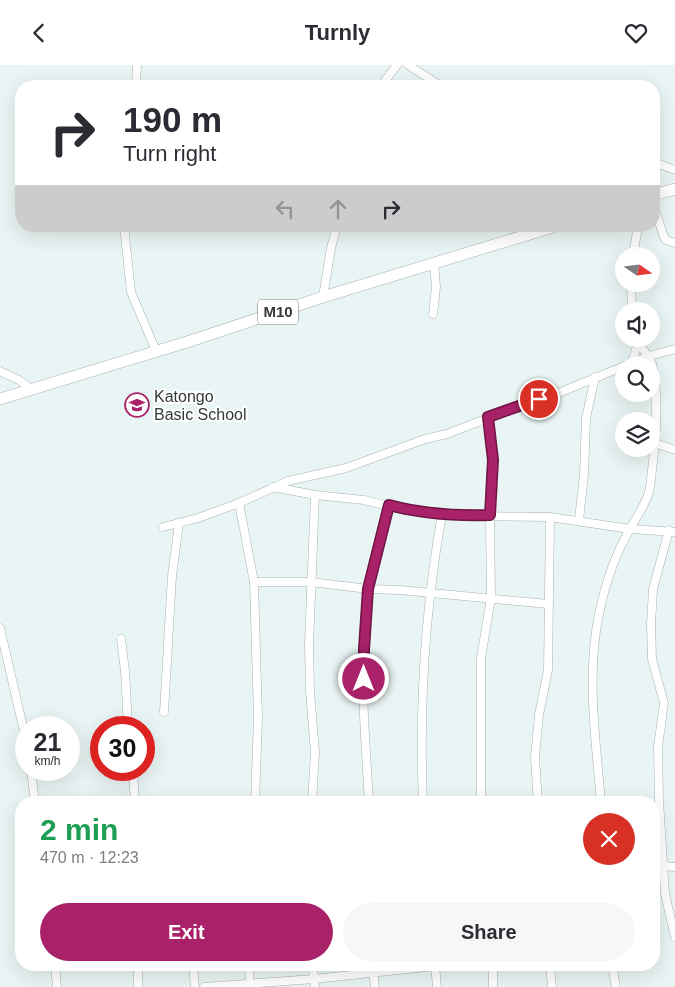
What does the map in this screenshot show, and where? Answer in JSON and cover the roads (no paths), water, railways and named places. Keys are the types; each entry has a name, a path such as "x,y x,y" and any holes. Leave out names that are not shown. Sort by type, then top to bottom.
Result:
{"main road":[{"path":"660,193 675,189"},
{"name":"M10","path":"0,399 536,232"}],"street":[{"path":"136,80 137,65"},
{"path":"386,80 397,65"},
{"path":"408,65 432,80"},
{"path":"660,164 675,169"},
{"path":"660,225 666,240 675,243"},
{"path":"125,232 131,292 156,351"},
{"path":"323,297 335,232"},
{"path":"634,247 637,232"},
{"path":"434,263 436,287 434,314"},
{"path":"642,347 649,356 653,366 655,412"},
{"path":"646,357 675,349"},
{"path":"163,527 198,518 239,503 288,481 346,468 424,439 446,434 488,417 556,394 615,369"},
{"path":"0,371 31,389"},
{"path":"579,520 584,475 586,418 595,377"},
{"path":"481,796 481,658 491,598 490,515 493,460 488,417"},
{"path":"660,445 675,450"},
{"path":"600,796 595,730 595,643 603,594 615,557 641,511 649,492 653,457"},
{"path":"273,487 442,514 550,517 630,529 672,531 655,579 651,603 652,659 664,703 658,747 665,894 675,937"},
{"path":"312,796 315,753 309,663 315,495"},
{"path":"239,503 254,582 258,715 255,796"},
{"path":"369,796 364,710 364,649 368,589 389,505"},
{"path":"423,796 421,755 423,683 430,593 442,514"},
{"path":"538,796 535,757 539,715 548,670 550,517"},
{"path":"164,712 172,576 179,523"},
{"path":"254,582 311,583 548,604"},
{"path":"0,628 20,716"},
{"path":"121,639 127,716"},
{"path":"33,781 35,796"},
{"path":"134,781 135,796"},
{"path":"663,866 675,867"},
{"path":"56,971 57,987"},
{"path":"138,971 138,987"},
{"path":"194,971 195,987"},
{"path":"249,971 249,985"},
{"path":"204,987 314,983 365,971"},
{"path":"373,971 374,987"},
{"path":"435,971 436,987"},
{"path":"493,971 493,987"},
{"path":"551,971 552,987"},
{"path":"613,971 616,987"}],"place":[{"name":"Katongo Basic School","path":"137,405"}]}
